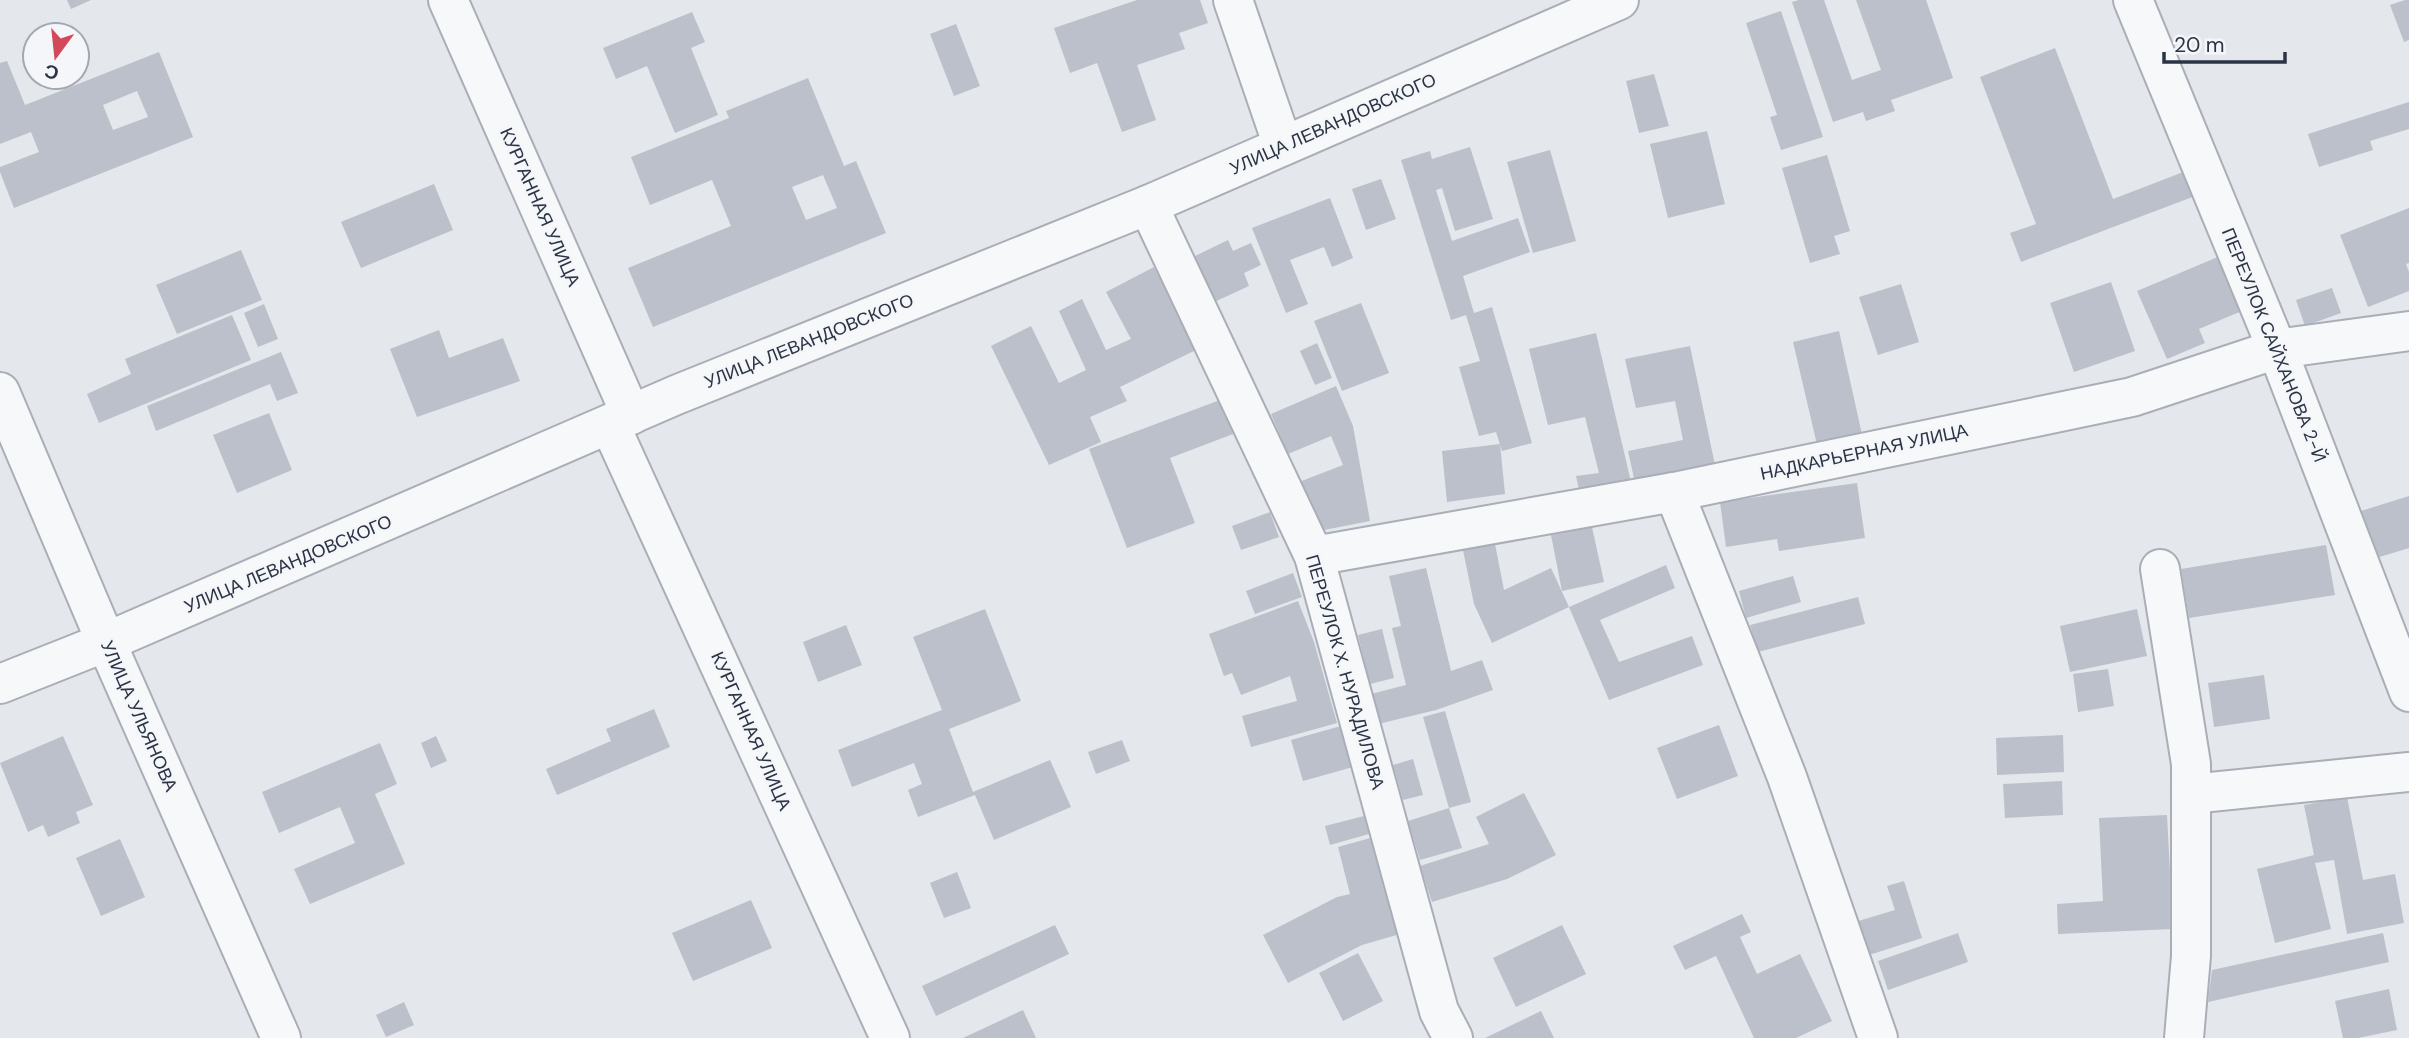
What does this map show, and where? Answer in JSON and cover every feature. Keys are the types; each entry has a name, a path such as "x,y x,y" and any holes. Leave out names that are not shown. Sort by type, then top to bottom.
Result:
{"street":[{"name":"КУРГАННАЯ УЛИЦА","path":"448,0 621,420 890,1038"},
{"path":"1233,0 1283,146"},
{"name":"УЛИЦА ЛЕВАНДОВСКОГО","path":"0,684 106,642 621,420 1148,205 1619,0"},
{"name":"ПЕРЕУЛОК САЙХАНОВА 2-Й","path":"2133,0 2277,349 2409,692"},
{"name":"ПЕРЕУЛОК Х. НУРАДИЛОВА","path":"1148,205 1314,556 1439,1012 1453,1038"},
{"name":"НАДКАРЬЕРНАЯ УЛИЦА","path":"1314,556 1674,492 2132,397 2277,349 2409,331"},
{"name":"УЛИЦА УЛЬЯНОВА","path":"0,392 106,642 281,1038"},
{"path":"1674,492 1787,778 1878,1038"},
{"path":"2160,569 2191,764 2191,956 2184,1038"},
{"path":"2191,794 2409,772"}],"building":[{"path":"67,0 91,0 71,9"},
{"path":"1137,0 1200,0 1208,23 1179,33 1185,49 1137,65 1156,120 1122,132 1097,63 1070,73 1054,28"},
{"path":"1824,0 1852,80 1881,70 1856,0 1926,0 1953,78 1891,100 1895,111 1866,121 1863,112 1833,122 1792,2"},
{"path":"2409,0 2409,40 2404,42 2390,5"},
{"path":"1781,11 1823,137 1781,150 1770,117 1777,115 1746,23"},
{"path":"692,12 705,42 691,48 718,115 675,133 647,66 616,79 603,48"},
{"path":"956,24 980,86 954,96 930,34"},
{"path":"2055,48 2113,199 2186,171 2195,196 2021,262 2010,233 2036,224 1980,77"},
{"path":"159,52 193,137 14,208 0,167 39,152 31,132 0,144 0,63 7,61 25,105 60,91 91,91 91,79","holes":["137,91 148,117 113,130 103,105"]},
{"path":"1654,74 1669,126 1639,133 1626,81"},
{"path":"808,78 844,166 856,161 886,233 653,327 628,268 731,226 712,180 650,205 631,157 729,118 726,111","holes":["823,175 837,208 806,220 792,187"]},
{"path":"2409,102 2409,129 2370,141 2373,150 2319,167 2308,134"},
{"path":"1707,131 1725,204 1668,218 1650,144"},
{"path":"1470,147 1493,219 1455,231 1442,188 1436,190 1452,241 1518,218 1530,252 1463,276 1474,313 1492,307 1532,443 1502,451 1496,432 1479,436 1459,367 1480,361 1466,315 1451,320 1401,160 1430,151 1432,159"},
{"path":"1550,150 1576,241 1533,253 1507,162"},
{"path":"1827,155 1850,231 1834,236 1840,254 1810,263 1782,168"},
{"path":"1381,179 1396,219 1366,230 1352,189"},
{"path":"434,184 453,230 361,268 341,222"},
{"path":"1330,198 1353,258 1332,267 1324,247 1290,260 1308,304 1286,313 1252,228"},
{"path":"2409,208 2409,263 2406,264 2409,291 2368,307 2340,235"},
{"path":"1228,240 1233,251 1251,243 1261,265 1244,273 1249,286 1210,304 1189,259"},
{"path":"241,250 262,300 177,334 156,285"},
{"path":"2225,254 2249,308 2199,329 2205,343 2167,359 2137,291"},
{"path":"1154,267 1196,350 1120,387 1127,401 1090,417 1101,442 1049,465 991,346 1031,326 1059,383 1086,370 1059,311 1082,299 1106,350 1131,339 1106,292"},
{"path":"2111,282 2135,351 2074,372 2050,303"},
{"path":"1901,284 1919,342 1878,355 1859,297"},
{"path":"2332,288 2341,313 2305,326 2296,300"},
{"path":"1361,303 1389,373 1342,391 1314,321"},
{"path":"264,304 278,339 258,347 244,313"},
{"path":"232,315 251,360 99,423 87,394 131,374 125,359"},
{"path":"439,330 449,358 503,338 520,381 417,417 390,349"},
{"path":"1839,331 1863,439 1818,449 1793,342"},
{"path":"1596,333 1632,486 1580,494 1576,476 1599,473 1585,417 1548,425 1529,349"},
{"path":"1317,343 1332,378 1315,385 1300,351"},
{"path":"1690,346 1716,470 1636,487 1628,451 1683,440 1675,401 1636,408 1625,359"},
{"path":"281,352 298,393 277,401 270,384 156,431 147,406"},
{"path":"1336,386 1353,426 1370,521 1319,531 1299,482 1343,465 1331,436 1288,454 1271,414"},
{"path":"1220,400 1233,434 1170,458 1195,523 1127,548 1089,449"},
{"path":"269,413 292,470 237,493 213,435"},
{"path":"1500,444 1505,494 1447,502 1442,451"},
{"path":"1857,483 1865,538 1779,551 1777,539 1726,547 1720,502"},
{"path":"2409,496 2409,548 2376,558 2361,511"},
{"path":"1270,512 1279,537 1241,550 1232,526"},
{"path":"1592,527 1604,582 1562,591 1551,535"},
{"path":"1495,544 1504,590 1551,568 1569,607 1492,643 1474,604 1463,550"},
{"path":"2326,545 2335,595 2189,618 2181,569"},
{"path":"1666,565 1675,588 1600,620 1619,662 1692,636 1703,665 1609,700 1569,607"},
{"path":"1426,568 1451,671 1482,660 1493,690 1436,710 1374,725 1367,695 1406,685 1392,628 1401,626 1389,576"},
{"path":"1293,573 1302,597 1255,614 1246,591"},
{"path":"1793,576 1801,602 1746,618 1739,591"},
{"path":"1858,597 1865,624 1758,652 1750,625"},
{"path":"1298,601 1314,642 1337,723 1251,747 1242,716 1297,701 1290,676 1241,695 1232,673 1224,676 1209,634"},
{"path":"985,609 1021,701 949,729 973,792 1050,760 1071,807 994,840 975,795 918,817 908,790 922,784 914,763 852,787 838,750 942,710 913,637"},
{"path":"2137,609 2147,656 2070,672 2060,626"},
{"path":"846,625 862,665 818,682 803,642"},
{"path":"1382,629 1394,678 1370,684 1358,635"},
{"path":"2108,669 2114,706 2078,712 2073,674"},
{"path":"2264,675 2270,719 2214,727 2208,683"},
{"path":"654,709 670,747 557,795 546,769 611,741 606,729"},
{"path":"1445,711 1471,802 1449,808 1423,717"},
{"path":"1719,725 1738,776 1677,799 1657,748"},
{"path":"1341,726 1353,767 1303,781 1291,740"},
{"path":"2063,735 2064,772 1997,775 1996,738"},
{"path":"63,736 93,805 76,812 80,823 48,837 43,825 28,832 0,763"},
{"path":"436,736 447,761 431,768 421,743"},
{"path":"1122,740 1130,761 1096,774 1088,752"},
{"path":"380,743 397,784 375,794 405,864 310,904 294,869 355,843 340,807 279,833 262,792"},
{"path":"1413,759 1423,795 1403,800 1393,765"},
{"path":"2062,781 2063,815 2005,818 2003,784"},
{"path":"1524,793 1556,855 1507,879 1432,902 1420,866 1489,844 1476,817"},
{"path":"2347,797 2363,880 2395,874 2404,923 2347,934 2334,860 2315,863 2331,929 2275,943 2257,869 2314,855 2304,805"},
{"path":"1449,808 1462,848 1420,860 1408,821"},
{"path":"2167,815 2173,929 2058,934 2057,904 2103,901 2099,818"},
{"path":"1364,816 1369,834 1330,845 1325,826"},
{"path":"1374,837 1400,934 1362,945 1288,983 1263,935 1337,897 1350,894 1338,847"},
{"path":"120,839 145,897 101,916 76,858"},
{"path":"957,872 971,908 944,918 930,883"},
{"path":"1904,881 1922,938 1866,956 1855,922 1895,910 1887,886"},
{"path":"751,900 772,948 693,981 672,933"},
{"path":"1742,914 1751,932 1740,937 1757,974 1800,954 1832,1021 1796,1038 1754,1038 1716,956 1685,970 1673,946"},
{"path":"1055,925 1069,954 936,1016 922,986"},
{"path":"1562,925 1586,974 1516,1007 1493,958"},
{"path":"1958,933 1968,962 1888,990 1878,961"},
{"path":"2383,933 2389,962 2208,1002 2212,970"},
{"path":"1358,953 1383,1001 1343,1021 1319,973"},
{"path":"2389,989 2397,1030 2358,1038 2343,1038 2335,1001"},
{"path":"404,1002 414,1025 386,1037 376,1015"},
{"path":"1023,1010 1036,1038 963,1038"},
{"path":"1541,1011 1554,1038 1485,1038"}]}
